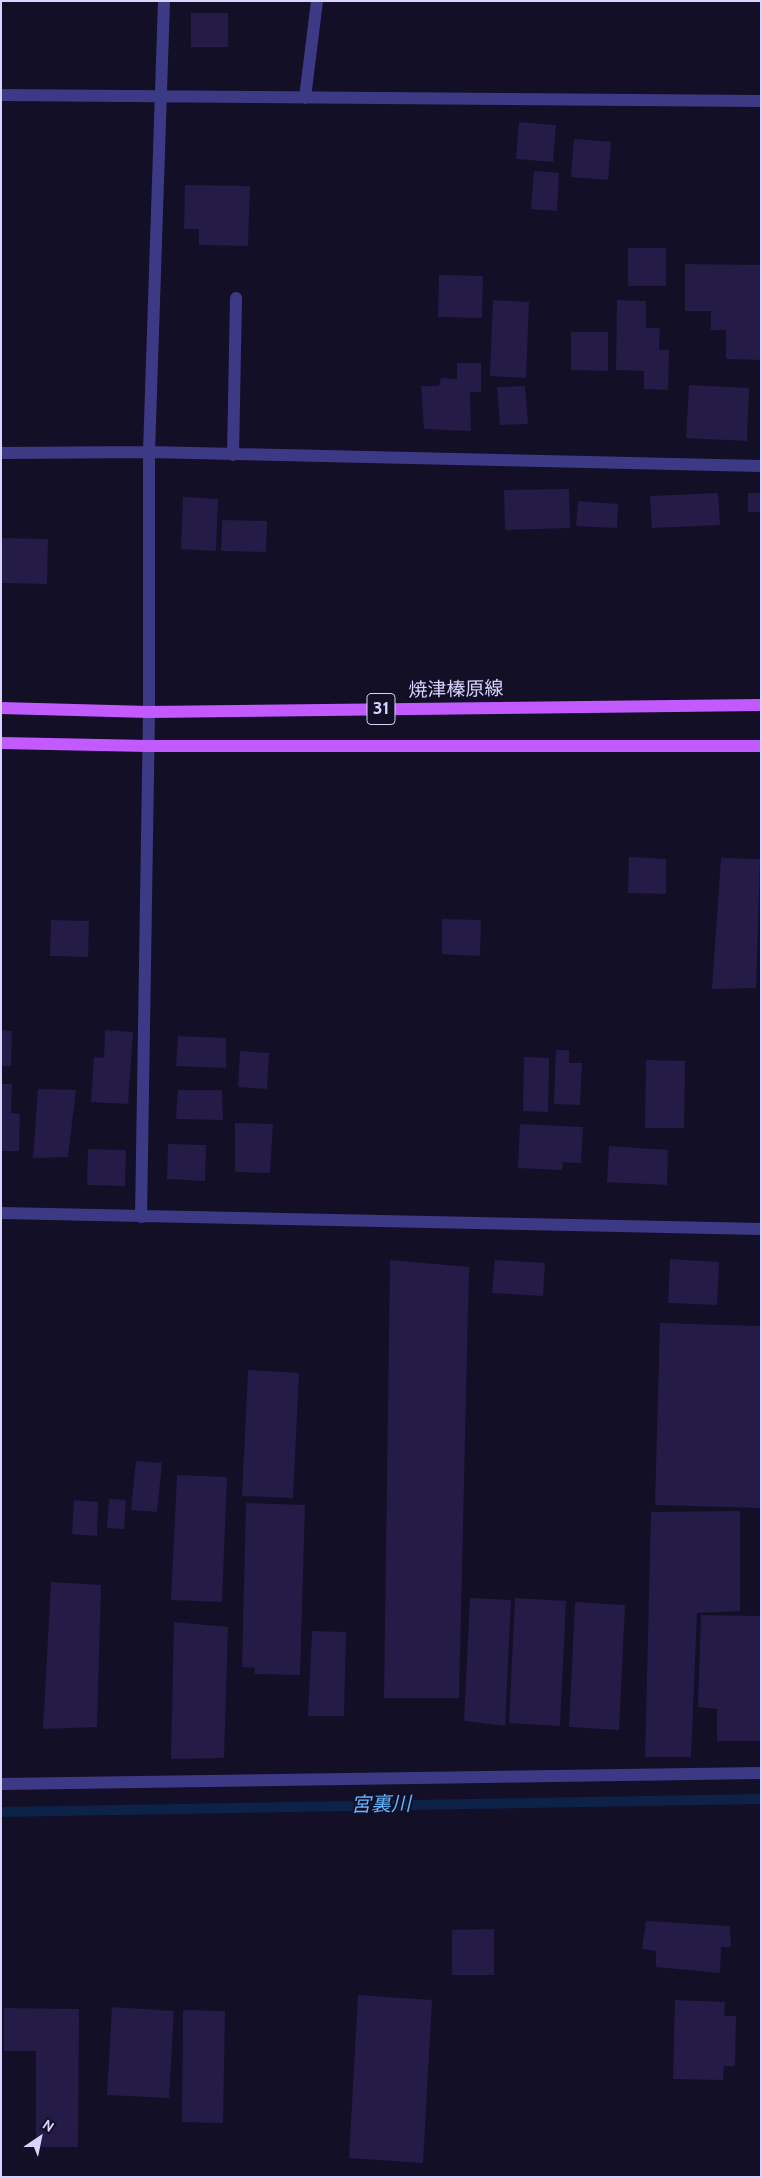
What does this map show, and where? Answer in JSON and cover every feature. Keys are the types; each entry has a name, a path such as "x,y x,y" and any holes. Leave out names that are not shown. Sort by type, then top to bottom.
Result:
{"main road":[{"name":"焼津榛原線","path":"1,708 149,712 761,705"},
{"name":"31","path":"1,743 148,746 761,746"}],"street":[{"path":"141,1217 149,712 149,452 164,1"},
{"path":"305,98 317,1"},
{"path":"1,95 161,98 761,101"},
{"path":"233,454 236,298"},
{"path":"1,453 149,452 761,466"},
{"path":"1,1213 761,1229"},
{"path":"1,1784 761,1773"}],"building":[{"path":"191,13 228,13 228,47 191,47"},
{"path":"519,122 556,125 553,162 516,159"},
{"path":"574,139 611,142 608,180 571,177"},
{"path":"534,171 559,173 557,211 531,209"},
{"path":"185,185 250,186 248,246 199,245 199,229 184,229"},
{"path":"628,248 666,248 666,286 628,286"},
{"path":"685,264 761,265 761,360 726,359 726,330 711,330 711,311 685,311"},
{"path":"439,275 483,276 482,318 438,317"},
{"path":"493,300 529,302 526,378 490,376"},
{"path":"617,300 646,301 646,328 660,328 659,350 669,350 668,390 644,389 644,371 616,370"},
{"path":"571,332 608,332 608,371 571,370"},
{"path":"457,363 481,363 481,392 470,392 471,431 424,429 421,386 439,386 441,378 457,379"},
{"path":"689,385 749,388 747,441 686,438"},
{"path":"525,386 528,424 500,425 497,387"},
{"path":"569,489 570,528 505,530 504,490"},
{"path":"718,493 720,525 652,528 650,496"},
{"path":"748,493 761,493 761,512 748,512"},
{"path":"183,497 218,499 216,551 181,549"},
{"path":"578,501 618,504 617,528 576,526"},
{"path":"222,520 267,521 266,552 221,551"},
{"path":"1,538 48,539 47,584 1,583"},
{"path":"629,857 666,859 666,894 628,893"},
{"path":"721,858 760,859 756,988 712,989"},
{"path":"442,919 481,920 480,956 442,954"},
{"path":"51,920 89,921 88,957 50,956"},
{"path":"1,1030 12,1031 11,1066 1,1066"},
{"path":"105,1030 133,1032 128,1104 91,1102 94,1057 104,1058"},
{"path":"178,1036 226,1038 226,1068 176,1066"},
{"path":"556,1050 569,1050 569,1063 582,1063 580,1105 554,1104"},
{"path":"240,1051 269,1053 267,1089 238,1087"},
{"path":"524,1057 549,1058 548,1112 523,1111"},
{"path":"646,1060 685,1061 684,1128 645,1128"},
{"path":"1,1084 12,1084 11,1113 20,1114 19,1151 1,1151"},
{"path":"38,1089 76,1090 68,1157 33,1158"},
{"path":"178,1090 222,1090 223,1120 176,1119"},
{"path":"235,1123 273,1124 270,1173 235,1172"},
{"path":"520,1124 583,1127 581,1163 563,1162 562,1170 518,1168"},
{"path":"168,1144 206,1145 205,1181 167,1179"},
{"path":"609,1146 668,1150 667,1185 607,1182"},
{"path":"88,1149 126,1150 125,1186 87,1185"},
{"path":"670,1259 719,1262 717,1305 668,1303"},
{"path":"390,1260 469,1267 459,1698 384,1698"},
{"path":"495,1260 545,1263 543,1296 492,1293"},
{"path":"660,1323 761,1326 761,1508 655,1505"},
{"path":"248,1370 299,1373 293,1498 242,1496"},
{"path":"136,1461 162,1463 157,1512 131,1510"},
{"path":"177,1475 227,1477 222,1602 171,1600"},
{"path":"109,1499 126,1500 124,1529 107,1528"},
{"path":"74,1500 98,1502 97,1536 72,1534"},
{"path":"246,1503 305,1505 300,1675 255,1674 255,1668 242,1667"},
{"path":"740,1511 740,1611 697,1613 691,1757 645,1757 651,1512"},
{"path":"51,1582 101,1585 97,1727 43,1729"},
{"path":"470,1598 511,1600 505,1726 464,1721"},
{"path":"515,1598 566,1601 560,1726 509,1723"},
{"path":"575,1602 625,1605 619,1730 569,1727"},
{"path":"701,1615 761,1616 761,1741 717,1741 717,1709 698,1707"},
{"path":"174,1622 228,1627 224,1758 171,1759"},
{"path":"312,1631 346,1632 344,1716 308,1716"},
{"path":"646,1921 730,1926 731,1947 721,1947 720,1973 656,1967 656,1951 642,1949"},
{"path":"494,1929 494,1975 452,1975 452,1930"},
{"path":"358,1995 432,2000 423,2163 349,2158"},
{"path":"675,2000 725,2002 724,2016 736,2016 735,2066 724,2066 723,2080 673,2079"},
{"path":"112,2007 174,2011 169,2098 107,2095"},
{"path":"4,2008 79,2009 78,2147 36,2147 36,2051 4,2051"},
{"path":"183,2010 225,2011 223,2123 182,2122"}],"waterway":[{"name":"宮裏川","path":"1,1812 761,1799"}]}
